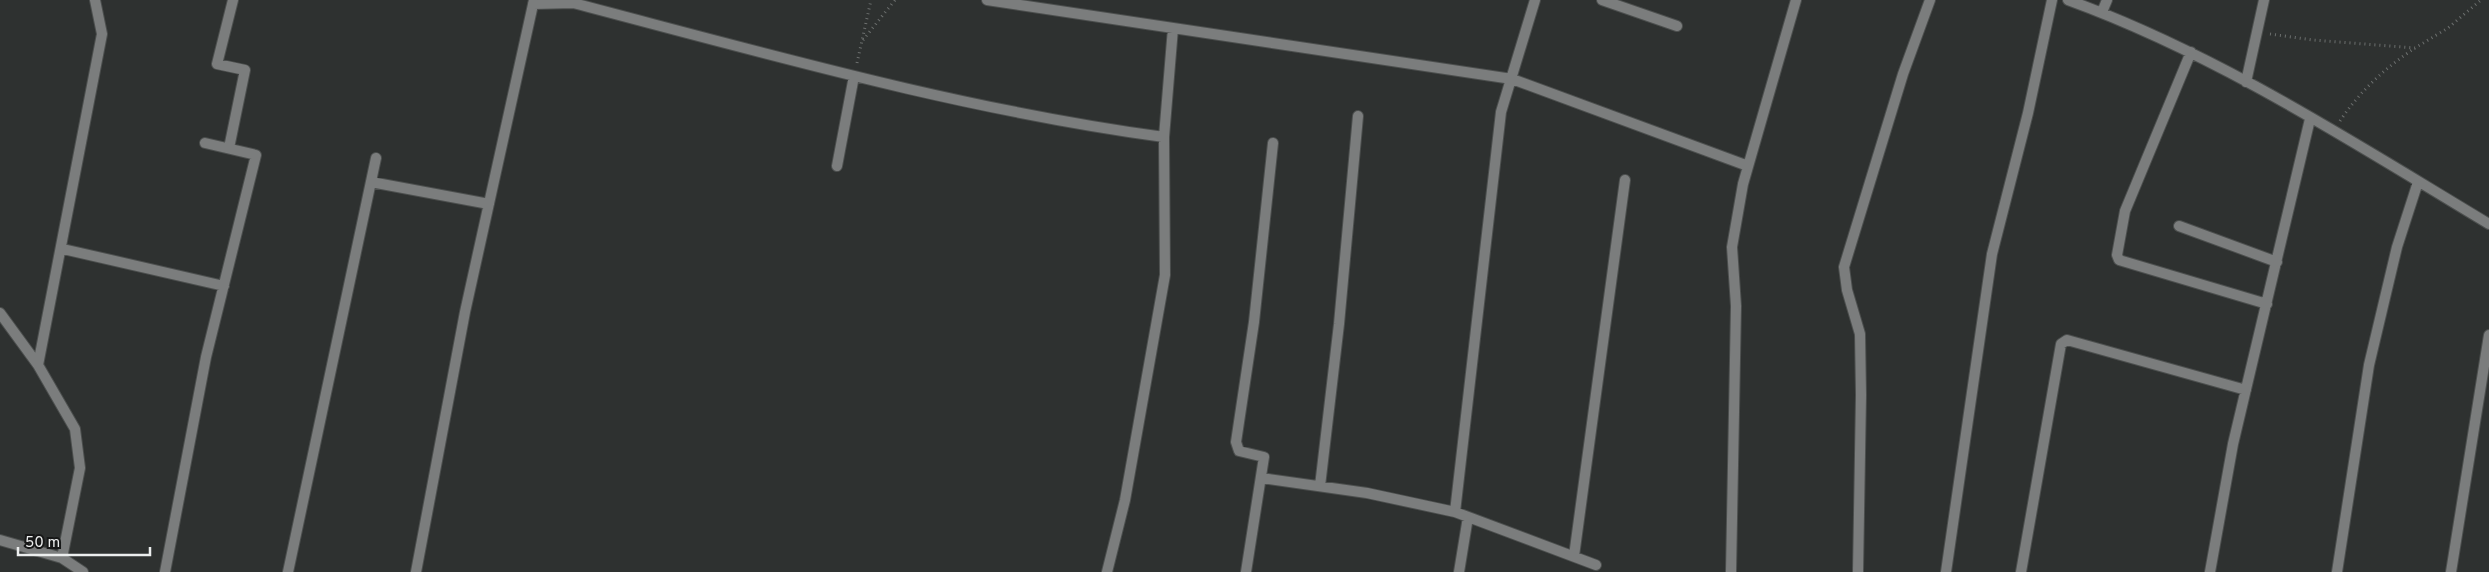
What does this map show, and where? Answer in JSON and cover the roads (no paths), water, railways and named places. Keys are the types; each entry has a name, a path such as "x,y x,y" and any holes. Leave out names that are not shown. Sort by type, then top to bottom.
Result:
{"street":[{"path":"38,365 63,249 102,34 95,0"},
{"path":"229,148 245,70 218,64 233,0"},
{"path":"987,0 1512,78 1748,166"},
{"path":"1455,512 1501,112 1535,0"},
{"path":"1602,0 1676,26"},
{"path":"1732,572 1736,306 1732,247 1748,166 1796,0"},
{"path":"1858,572 1861,396 1860,334 1846,290 1844,267 1903,74 1930,0"},
{"path":"1946,572 1992,254 2028,113 2052,0"},
{"path":"2068,0 2102,12 2191,52 2246,82 2489,224"},
{"path":"2102,12 2107,0"},
{"path":"2246,82 2264,0"},
{"path":"416,572 465,312 533,2 573,3 854,76 1088,126 1164,137"},
{"path":"1108,572 1125,500 1165,275 1164,137 1173,28"},
{"path":"2191,52 2125,211 2117,255 2120,260 2267,304"},
{"path":"837,166 854,76"},
{"path":"1320,486 1339,324 1358,116"},
{"path":"2210,572 2233,444 2310,119"},
{"path":"165,572 206,357 256,155 205,143"},
{"path":"1246,572 1264,457 1239,450 1236,442 1254,322 1273,143"},
{"path":"288,572 376,158"},
{"path":"1574,556 1625,180"},
{"path":"371,182 489,204"},
{"path":"2337,572 2369,365 2397,247 2418,182"},
{"path":"2179,226 2276,262"},
{"path":"63,249 224,286"},
{"path":"0,313 38,365 76,429 80,468 62,558"},
{"path":"2450,572 2489,336"},
{"path":"2021,572 2061,344 2067,340 2246,390"},
{"path":"1261,478 1367,493 1455,512 1596,565"},
{"path":"1459,572 1468,517"},
{"path":"0,540 62,558 83,572"}]}
